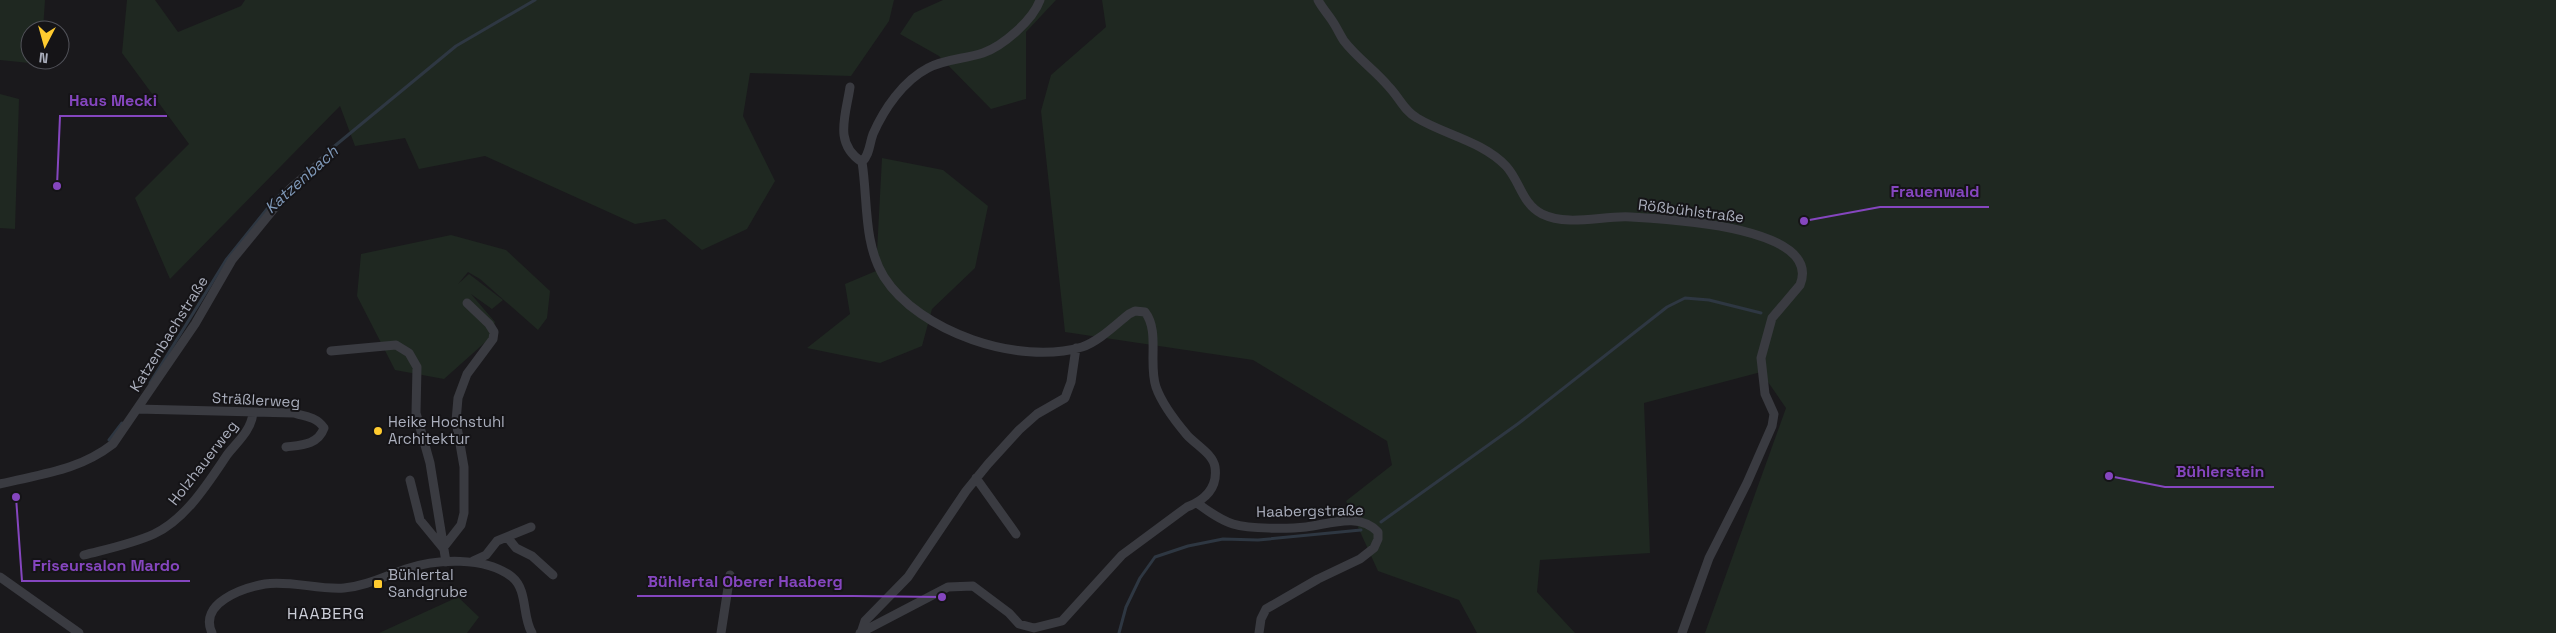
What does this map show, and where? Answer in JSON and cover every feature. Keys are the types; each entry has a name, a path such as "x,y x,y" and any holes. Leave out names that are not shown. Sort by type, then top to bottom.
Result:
{"street":[{"path":"860,633 948,588 973,586 1009,613 1019,624 1034,628 1062,620 1122,555 1187,508 1197,503 1210,492 1215,481 1215,465 1174,418 1157,388 1153,376 1150,323 1145,312 1135,311 1128,314 1094,341 1076,348 1030,352 982,343 936,323 899,296 883,276 870,240 862,162 867,156 878,127 903,86 928,67 984,53 1027,22 1040,0"},
{"name":"Rößbühlstraße","path":"1318,0 1345,41 1391,89 1407,110 1415,117 1473,143 1506,166 1530,206 1542,214 1558,218 1588,220 1631,217 1701,223 1753,232 1788,249 1801,263 1803,279 1800,286 1772,318 1761,358 1765,394 1774,414 1772,426 1747,483 1709,558 1682,633"},
{"path":"850,87 845,112 845,144 852,155 862,162"},
{"name":"Katzenbachstraße","path":"0,484 73,468 99,455 113,444 195,324 232,260 290,189 334,152"},
{"path":"443,548 461,525 464,513 464,467 456,421 458,398 467,374 490,343 494,332 489,324 467,303"},
{"path":"331,351 396,346 410,353 417,367 416,413 430,464 446,562"},
{"path":"860,633 865,621 908,577 976,478 1019,430 1037,414 1065,398 1071,382 1076,348"},
{"name":"Sträßlerweg","path":"138,410 293,414 310,417 324,428 315,441 286,447"},
{"name":"Holzhauerweg","path":"84,555 137,541 156,533 177,519 212,479 250,426 253,413"},
{"path":"976,478 1016,534"},
{"path":"410,480 420,520 443,548"},
{"name":"Haabergstraße","path":"1197,503 1215,516 1235,524 1305,527 1332,521 1362,521 1371,524 1378,532 1378,539 1374,548 1360,560 1318,579 1266,609 1261,619 1259,633"},
{"path":"473,561 486,555 497,541 508,538 531,526"},
{"path":"508,538 516,548 532,556 553,575"},
{"path":"212,633 210,618 215,606 240,592 258,586 266,584 344,588 369,583 408,568 446,562 473,561 495,568 517,583 523,599 526,623 532,633"},
{"path":"720,633 730,575"},
{"path":"0,578 79,633"}],"shaded area":[{"path":"0,0 45,0 44,20 20,20 20,62 0,60"},
{"path":"127,0 155,0 178,32 241,6 245,0 894,0 889,21 851,76 750,73 743,116 775,181 747,229 702,250 665,219 635,224 485,156 419,169 405,138 355,146 340,106 170,279 135,198 189,144 122,53"},
{"path":"943,0 1056,0 1026,32 1026,99 991,109 939,56 900,34 914,13"},
{"path":"1102,0 2556,0 2556,633 1705,633 1786,408 1761,372 1644,403 1650,553 1540,560 1537,592 1575,633 1477,633 1459,600 1378,571 1346,501 1392,465 1387,441 1253,360 1065,332 1041,111 1051,75 1106,27"},
{"path":"0,94 19,99 15,229 0,228"},
{"path":"882,158 943,170 988,206 975,268 932,309 922,346 880,363 807,348 850,314 845,284 876,271"},
{"path":"451,235 506,250 550,291 547,318 538,330 480,279 468,272 458,284 469,274 503,300 492,309 471,294 495,322 490,338 444,379 395,370 357,296 361,254"},
{"path":"458,597 479,617 467,633 379,633"}],"waterway":[{"name":"Katzenbach","path":"331,149 456,46 535,0"},
{"name":"Katzenbach","path":"150,383 226,260 275,199 285,190"},
{"path":"1381,522 1519,423 1667,307 1685,298 1709,300 1761,313"},
{"name":"Katzenbach","path":"109,440 122,423"},
{"path":"1119,633 1126,607 1140,578 1155,557 1188,546 1223,539 1258,540 1361,530"}],"place":[{"name":"Haus Mecki","path":"57,186"},
{"name":"Frauenwald","path":"1804,221"},
{"name":"Heike Hochstuhl Architektur","path":"378,431"},
{"name":"Bühlerstein","path":"2109,476"},
{"name":"Friseursalon Mardo","path":"16,497"},
{"name":"Bühlertal Sandgrube","path":"378,584"},
{"name":"Bühlertal Oberer Haaberg","path":"942,597"}],"district":[{"name":"HAABERG","path":"326,613"}]}
